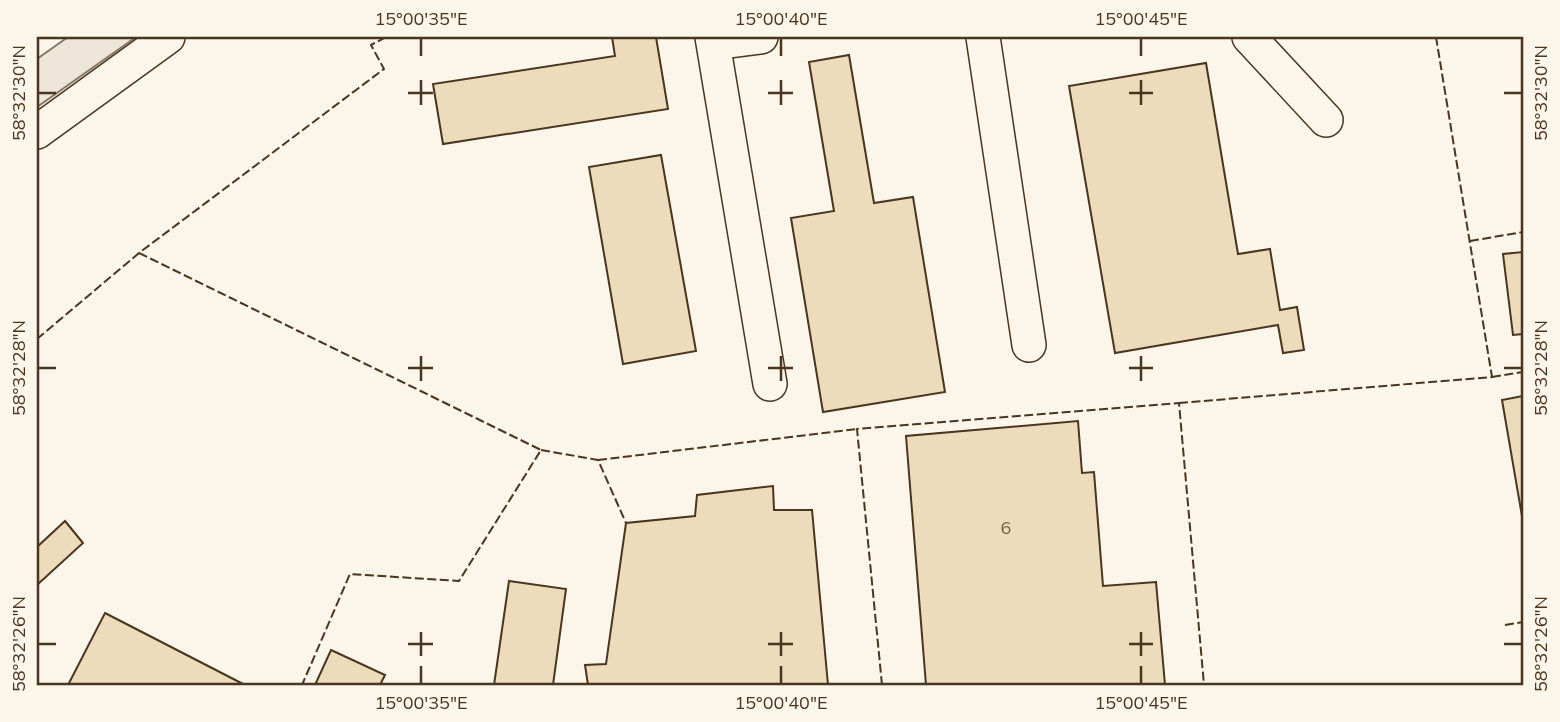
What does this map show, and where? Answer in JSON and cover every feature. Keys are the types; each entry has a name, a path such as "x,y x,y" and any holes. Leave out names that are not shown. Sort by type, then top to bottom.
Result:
{"street":[{"path":"37,132 167,37"},
{"path":"761,37 713,40 770,384"},
{"path":"984,37 1029,345"},
{"path":"1249,37 1326,120"}],"shaded area":[{"path":"68,37 136,37 37,107 37,59"}],"building":[{"path":"612,37 656,37 668,109 443,144 433,84 615,56"},
{"path":"849,55 874,203 913,197 945,392 823,412 791,218 834,211 809,62"},
{"path":"1206,63 1238,254 1270,249 1280,310 1297,307 1304,350 1283,353 1278,325 1115,353 1069,86"},
{"path":"661,155 696,351 623,364 589,167"},
{"path":"1523,252 1523,334 1513,335 1503,254"},
{"path":"1523,396 1523,522 1502,400"},
{"path":"1078,421 1082,473 1094,472 1103,586 1156,582 1165,685 926,685 906,436"},
{"path":"773,486 774,510 812,510 828,685 588,685 585,665 606,664 626,523 695,516 697,495"},
{"path":"65,521 83,543 37,585 37,547"},
{"path":"509,581 566,589 553,685 494,685"},
{"path":"105,613 245,685 68,685"},
{"path":"331,650 385,675 380,685 315,685"}],"fence":[{"path":"37,339 139,253 384,69 371,45 386,37"},
{"path":"1179,403 1492,377 1436,37"},
{"path":"1470,241 1523,232"},
{"path":"139,253 541,450 459,581 350,574 302,685"},
{"path":"1492,377 1523,372"},
{"path":"882,685 857,429 1179,403 1204,685"},
{"path":"598,460 857,429"},
{"path":"541,450 598,460 626,523"},
{"path":"1505,625 1523,622"}]}
